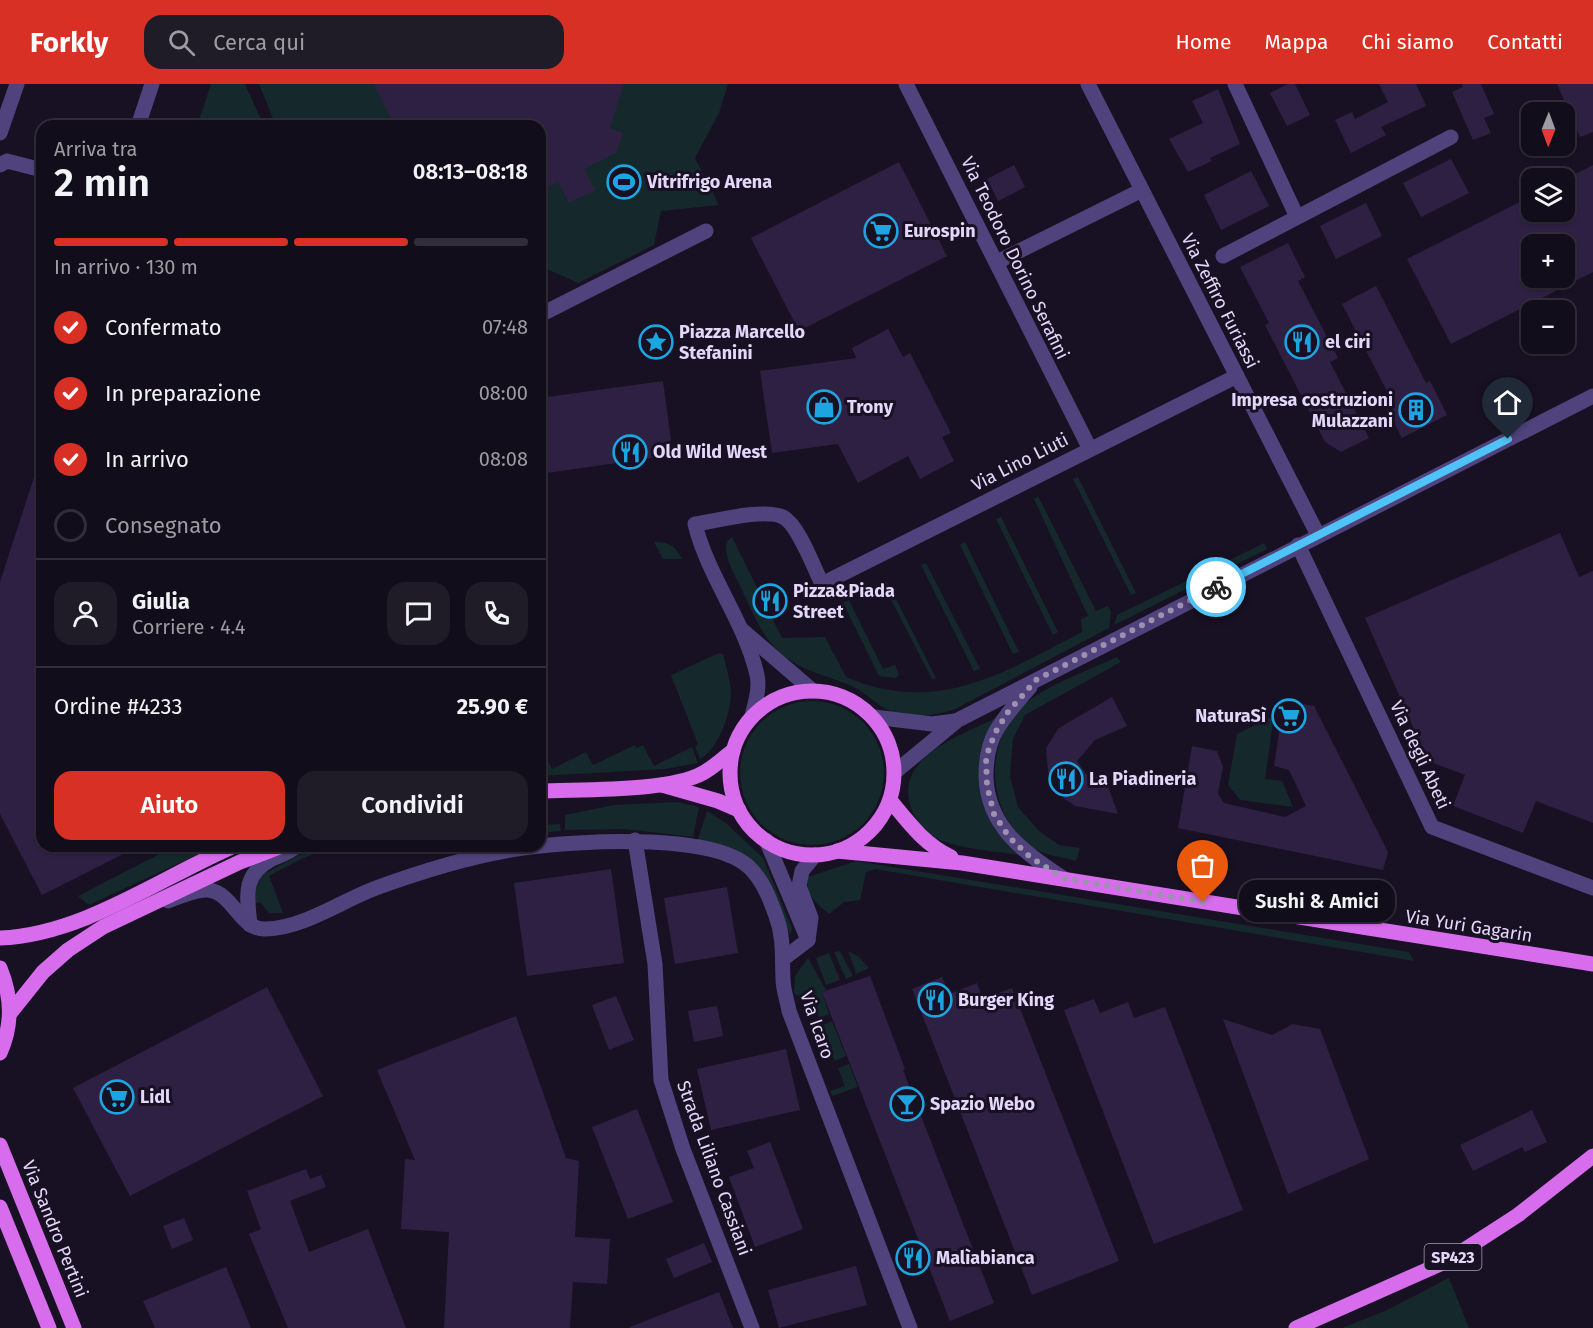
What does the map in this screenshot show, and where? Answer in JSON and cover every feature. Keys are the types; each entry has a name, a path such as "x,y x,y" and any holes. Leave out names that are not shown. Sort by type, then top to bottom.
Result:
{"main road":[{"name":"Via Yuri Gagarin","path":"813,691 835,693 856,703 874,717 885,734 892,752 895,772 890,800 872,828 860,840 837,851 815,855 781,848 766,840 751,827 732,791 730,771 733,751 741,732 752,716 770,702 790,694 813,691"},
{"name":"Via Yuri Gagarin","path":"546,791 659,784 702,774 733,751"},
{"name":"Via Yuri Gagarin","path":"659,784 718,801 740,810"},
{"name":"Via Yuri Gagarin","path":"890,800 918,835 934,849 962,863"},
{"name":"Via Yuri Gagarin","path":"837,851 962,863 1063,878 1586,964 1593,971"},
{"path":"0,938 25,937 54,930 188,870 222,852"},
{"path":"11,1012 43,972 68,950 103,927 240,862 266,852"},
{"path":"0,968 8,990 11,1012 8,1032 0,1053"},
{"name":"Via Sandro Pertini","path":"0,1145 74,1328"},
{"name":"SP423","path":"1296,1328 1448,1261 1518,1215 1593,1156"},
{"path":"0,1207 49,1328"}],"street":[{"path":"0,133 17,84"},
{"path":"140,120 152,84"},
{"name":"Via Teodoro Dorino Serafini","path":"906,84 998,262 1000,273 1090,449"},
{"name":"Via Zeffiro Furiassi","path":"1088,84 1318,535"},
{"path":"1235,84 1297,217"},
{"path":"1223,256 1451,137"},
{"path":"0,165 7,161 36,168"},
{"path":"998,262 1142,190"},
{"path":"546,312 706,231"},
{"name":"Via Lino Liuti","path":"739,627 708,564 695,524 762,514 782,516 792,525 822,584 1237,376"},
{"path":"895,772 958,720 1593,396"},
{"name":"Via degli Abeti","path":"1299,545 1432,827 1593,888"},
{"path":"739,627 813,691"},
{"path":"739,627 757,675 758,693 752,716"},
{"path":"1036,680 1008,712 995,733 986,757 987,786 994,814 1009,837 1030,857 1063,878"},
{"path":"874,717 932,724 958,720"},
{"name":"Via Icaro","path":"546,846 635,840 694,847 733,857 749,867 766,890 777,917 783,941 783,981 789,1011 910,1328"},
{"name":"Strada Liliano Cassiani","path":"635,840 655,964 661,1080 683,1149 752,1328"},
{"path":"766,840 808,940"},
{"path":"250,925 247,890 251,879 258,867 286,852"},
{"name":"Via Icaro","path":"250,925 263,930 287,926 375,888 461,860 506,852"},
{"path":"783,959 808,940 811,918 799,886 802,871 815,855"},
{"path":"142,908 207,890 222,894 250,925"}],"green space":[{"path":"211,84 245,84 261,120 199,120"},
{"name":"Vitrifrigo Arena","path":"259,84 728,84 719,113 695,158 719,205 661,211 654,245 578,283 546,270 546,120 274,120"},
{"path":"1078,477 1136,593 1131,595 1073,479"},
{"path":"1038,496 1096,611 1108,606 1111,611 1109,628 957,708 931,715 912,716 894,713 853,686 809,670 783,655 769,641 760,627 728,559 727,541 732,537 782,638 825,637 846,677 879,688 910,692 939,691 996,675 1082,632 1081,619 1088,616 1034,499"},
{"path":"1001,517 1058,632 1053,635 996,519"},
{"path":"654,542 671,545 682,559 663,559"},
{"path":"965,542 1019,652 1013,654 960,545"},
{"path":"1264,543 1267,549 1114,625 1117,615"},
{"path":"926,563 980,669 974,671 921,565"},
{"path":"887,581 936,678 932,679 883,584"},
{"path":"849,600 883,669 895,665 899,674 896,678 879,676 843,603"},
{"path":"719,653 723,654 730,682 731,699 718,739 707,754 700,759 695,746 698,744 671,675"},
{"path":"1117,657 1121,662 1025,715 1013,739 1010,776 1018,807 1039,831 1059,845 1080,848 1076,861 1053,856 1032,847 1016,832 1005,814 998,794 995,774 997,753 1003,734 1014,715 1038,694"},
{"path":"812,701 839,707 863,722 878,746 884,773 878,800 863,824 839,839 812,845 785,839 761,824 746,800 740,773 746,746 761,722 785,707"},
{"path":"1274,716 1265,779 1282,781 1293,807 1240,800 1228,785 1237,734"},
{"path":"996,718 989,818 997,832 1019,855 964,847 935,838 922,827 916,818 908,794 911,777 919,764 932,752 948,741"},
{"path":"635,745 636,748 643,745 654,766 692,747 698,763 665,769 546,776 546,757 552,769 586,752 593,765"},
{"path":"677,802 699,807 693,837 625,829 565,830 565,815 614,805"},
{"path":"707,811 726,823 763,858 792,928 790,935 767,880 697,842"},
{"path":"560,824 561,831 546,832 546,825"},
{"path":"163,852 203,852 89,905 78,896"},
{"path":"305,852 320,852 303,858 269,876 283,913 269,913 260,902 255,904 254,889 262,875"},
{"path":"856,861 1409,952 1414,961 875,869 866,872 860,900 844,902 829,914 810,894 808,877"},
{"path":"840,951 853,976 846,979 834,952"},
{"path":"848,951 859,957 869,968 856,974"},
{"path":"829,953 840,980 826,985 816,958"},
{"path":"808,958 826,990 822,992 829,1014 819,1018 810,992 798,996 794,993 795,976"},
{"path":"832,1021 846,1056 835,1061 821,1026"},
{"path":"849,1064 858,1087 832,1096 830,1091 845,1086 838,1068"},
{"path":"1449,1278 1469,1328 1342,1328 1385,1311"}],"building":[{"name":"Vitrifrigo Arena","path":"374,84 624,84 610,128 623,133 616,153 584,169 595,190 569,203 558,182 546,188 546,120 392,120"},
{"path":"1288,84 1295,84 1310,115 1287,126 1270,93"},
{"path":"1379,84 1416,84 1426,106 1381,127 1386,135 1351,153 1335,120 1352,112 1355,119 1388,102"},
{"path":"1462,84 1481,84 1494,114 1484,118 1491,133 1473,140 1452,92 1463,87"},
{"path":"1557,84 1593,84 1593,132 1580,137 1575,125 1575,102 1565,102"},
{"path":"1218,89 1240,144 1210,158 1212,161 1188,172 1169,139 1203,123 1192,101"},
{"path":"1451,159 1469,193 1421,217 1403,183"},
{"path":"899,162 947,256 799,331 751,238"},
{"path":"1014,165 1025,187 998,201 987,179"},
{"path":"1593,165 1593,272 1575,281 1575,234 1521,234 1521,288 1561,288 1538,300 1521,300 1521,309 1451,344 1407,259 1521,202 1521,222 1575,222 1575,174"},
{"path":"1251,171 1269,206 1221,230 1204,195"},
{"path":"1366,203 1382,236 1336,259 1320,226"},
{"path":"1288,243 1305,277 1298,281 1338,358 1330,362 1369,438 1341,452 1325,442 1265,325 1269,323 1240,267"},
{"path":"1376,286 1426,383 1430,381 1447,415 1402,438 1384,404 1392,401 1342,304"},
{"name":"Trony","path":"888,329 903,357 910,353 951,433 942,437 954,461 920,479 908,456 858,483 838,444 772,453 760,371 856,358 852,348"},
{"path":"663,381 673,455 546,473 546,397"},
{"path":"36,471 36,852 127,852 42,895 0,814 0,582"},
{"path":"1560,533 1579,577 1593,571 1593,823 1536,801 1523,833 1453,806 1465,775 1428,761 1365,618"},
{"path":"1112,697 1127,726 1095,740 1077,761 1086,774 1105,778 1118,814 1075,806 1055,792 1048,772 1046,748 1059,728"},
{"path":"1284,701 1314,706 1388,852 1383,870 1178,828 1192,746 1217,751 1223,767 1218,794 1224,803 1285,817 1306,806 1289,770 1274,766"},
{"path":"611,869 624,963 527,976 514,883"},
{"path":"727,887 738,953 675,964 664,898"},
{"path":"870,976 905,1069 903,1070 994,1303 950,1321 822,992"},
{"path":"942,977 949,994 977,983 983,999 1012,988 1119,1261 1032,1295 912,989"},
{"path":"267,987 323,1096 130,1196 73,1088"},
{"path":"616,996 634,1040 609,1050 592,1005"},
{"path":"1094,999 1100,1013 1128,1002 1134,1018 1165,1007 1243,1210 1154,1244 1064,1010"},
{"path":"717,1006 723,1036 694,1042 688,1011"},
{"path":"516,1016 566,1158 579,1161 575,1237 610,1239 607,1284 573,1282 570,1328 444,1328 449,1232 401,1229 405,1159 415,1160 377,1070"},
{"path":"1223,1019 1272,1035 1293,1024 1320,1029 1369,1159 1288,1194"},
{"path":"786,1049 800,1110 711,1130 697,1069"},
{"path":"637,1109 673,1202 628,1219 592,1127"},
{"path":"1532,1110 1547,1142 1525,1152 1522,1147 1473,1171 1460,1145"},
{"path":"770,1142 803,1229 755,1247 729,1177 754,1168 747,1151"},
{"path":"306,1169 310,1179 321,1175 326,1187 290,1201 309,1252 368,1229 406,1328 288,1328 249,1234 261,1229 247,1191"},
{"path":"184,1218 193,1240 172,1249 163,1226"},
{"path":"704,1243 712,1262 674,1278 666,1259"},
{"path":"856,1266 867,1305 779,1328 768,1290"},
{"path":"226,1267 251,1328 155,1328 143,1301"},
{"path":"719,1292 733,1328 630,1328 630,1327"}],"way so far":[{"path":"1203,902 1063,878 1030,857 1009,837 994,814 987,786 986,757 995,733 1008,712 1036,680 1216,587"}],"place":[{"name":"Vitrifrigo Arena","path":"624,182"},
{"name":"Eurospin","path":"881,231"},
{"name":"Piazza Marcello Stefanini","path":"656,342"},
{"name":"el ciri","path":"1302,342"},
{"name":"Trony","path":"824,407"},
{"name":"Impresa costruzioni Mulazzani","path":"1416,410"},
{"name":"Old Wild West","path":"630,452"},
{"name":"Pizza&Piada Street","path":"770,601"},
{"name":"NaturaSì","path":"1289,716"},
{"name":"La Piadineria","path":"1066,779"},
{"name":"Sushi & Amici","path":"1203,902"},
{"name":"Burger King","path":"935,1000"},
{"name":"Lidl","path":"117,1097"},
{"name":"Spazio Webo","path":"907,1104"},
{"name":"Malìabianca","path":"913,1258"}],"route":[{"path":"1216,587 1508,439"}]}
